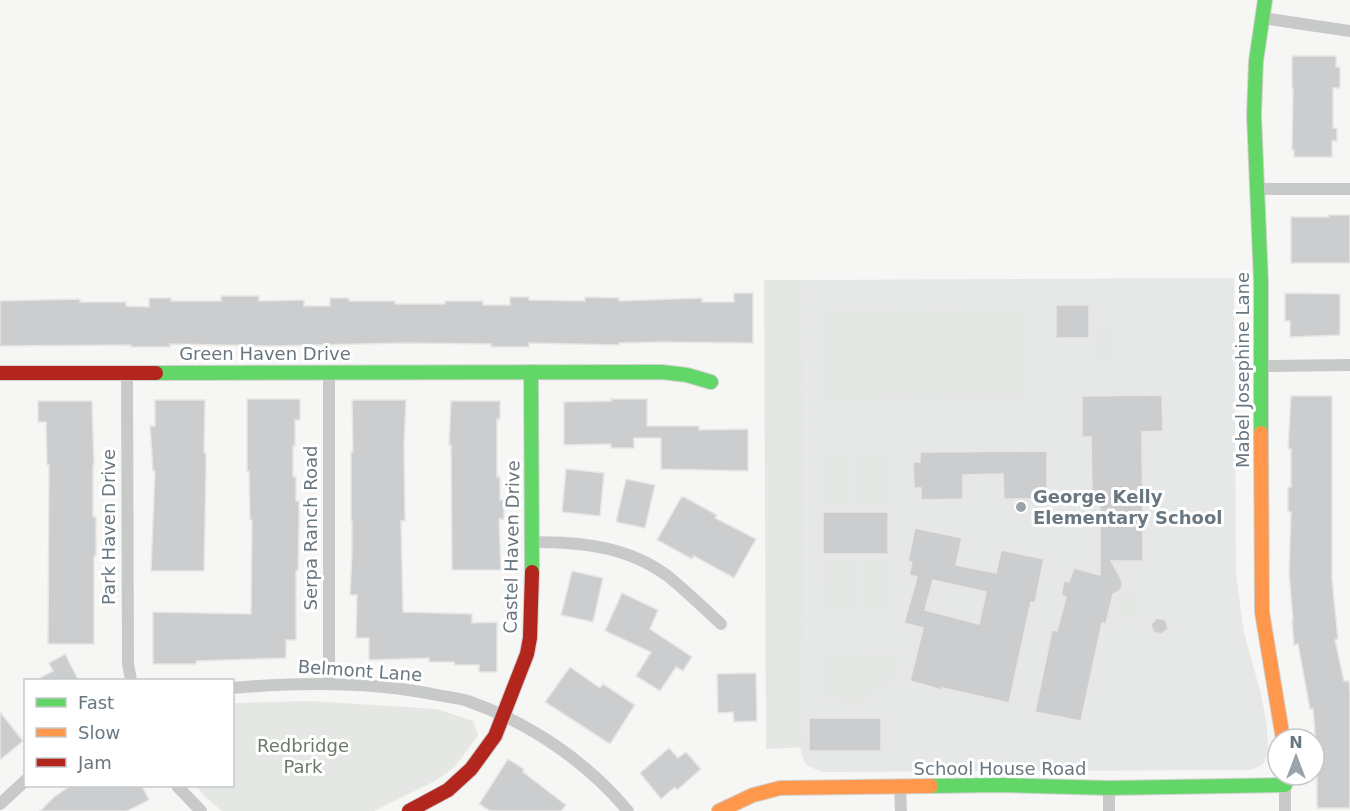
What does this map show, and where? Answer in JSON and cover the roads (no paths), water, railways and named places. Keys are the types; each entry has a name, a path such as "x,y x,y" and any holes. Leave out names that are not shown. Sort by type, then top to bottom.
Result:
{"street":[{"name":"Mabel Josephine Lane","path":"1265,0 1255,82 1256,189 1261,282 1262,624 1282,727"},
{"path":"1262,18 1350,31"},
{"path":"1256,189 1350,189"},
{"path":"1261,366 1350,365"},
{"name":"Serpa Ranch Road","path":"329,372 329,684"},
{"name":"Castel Haven Drive","path":"409,811 448,790 471,769 495,736 522,670 530,638 531,372"},
{"name":"Green Haven Drive","path":"0,373 662,372 687,375 711,382"},
{"name":"Park Haven Drive","path":"127,373 127,605 130,679"},
{"path":"532,542 591,544 639,559 668,576 721,624"},
{"name":"Belmont Lane","path":"234,688 274,684 377,686 421,691 467,701 504,717 555,744 610,790 628,811"},
{"name":"School House Road","path":"719,811 742,799 774,788 1001,785 1109,788 1266,781"},
{"path":"0,804 24,782"},
{"path":"900,786 901,811"},
{"path":"178,787 201,811"},
{"path":"1285,787 1285,811"},
{"path":"1109,788 1109,811"}],"place":[{"name":"George Kelly Elementary School","path":"1021,507"}],"park label":[{"name":"Redbridge Park","path":"303,756"}]}
